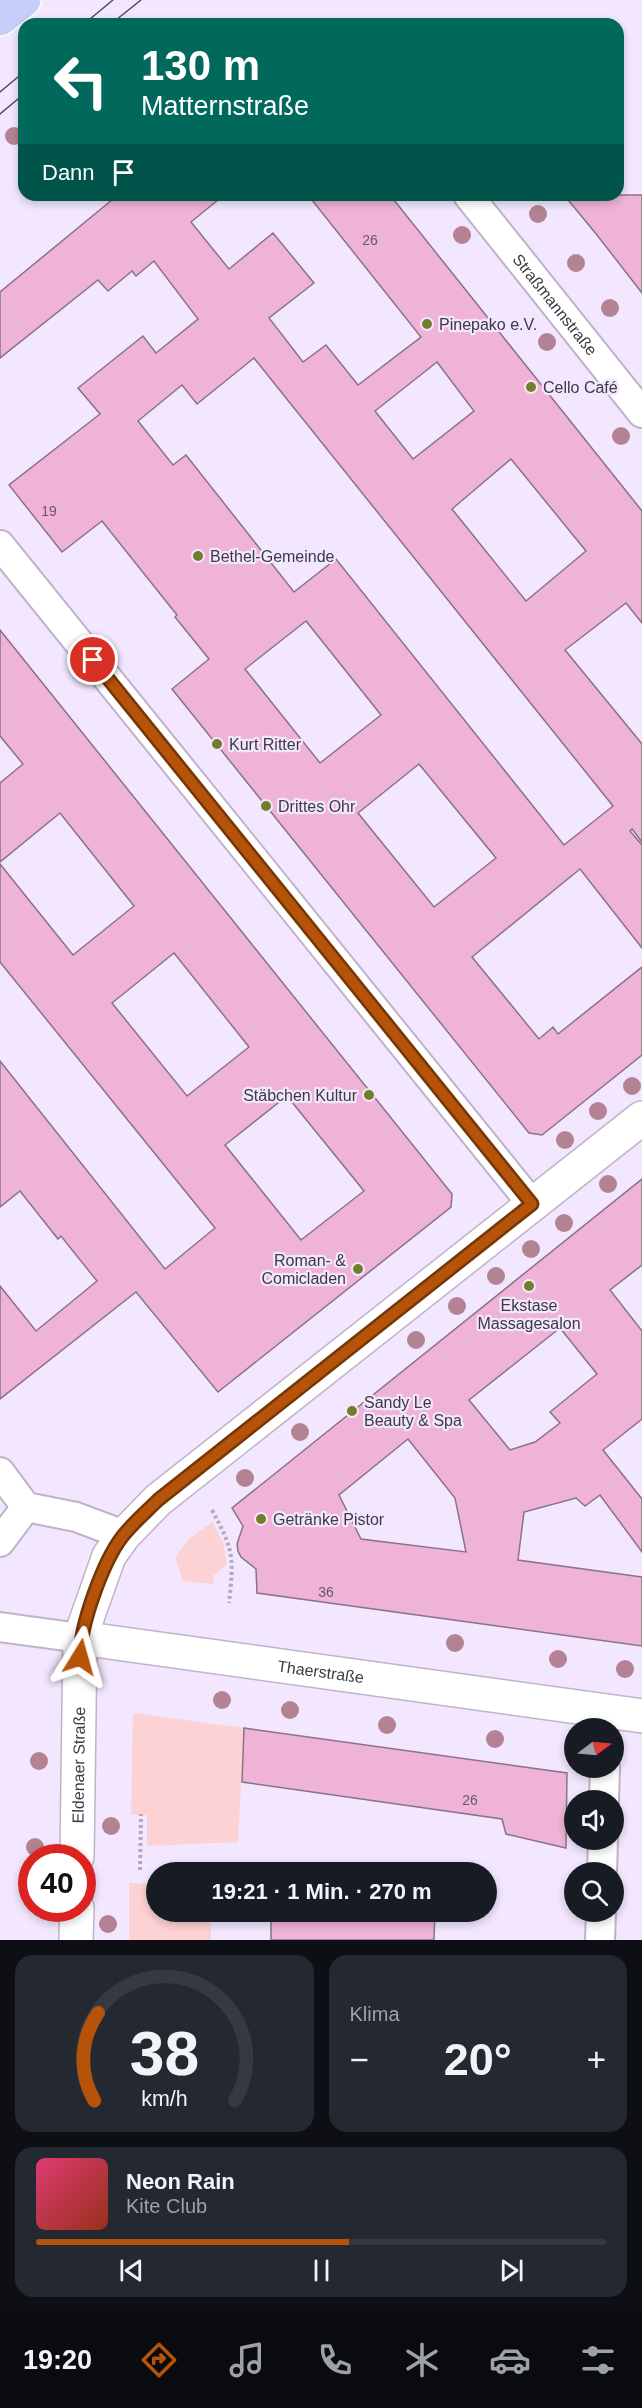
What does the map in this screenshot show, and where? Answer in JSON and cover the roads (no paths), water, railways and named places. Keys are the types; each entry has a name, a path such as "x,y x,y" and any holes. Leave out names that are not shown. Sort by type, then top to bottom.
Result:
{"main road":[{"path":"0,20 24,0"}],"street":[{"name":"Straßmannstraße","path":"473,201 642,413"},
{"path":"0,545 532,1204"},
{"name":"Eldenaer Straße","path":"77,1844 80,1638 109,1556 123,1535 158,1500 642,1118"},
{"path":"0,1472 26,1507 76,1516 123,1535"},
{"path":"0,1542 26,1507"},
{"name":"Thaerstraße","path":"0,1627 614,1718"},
{"path":"76,1940 77,1922"},
{"path":"600,1940 601,1922"}],"tram line":[{"path":"91,18 113,0"},
{"path":"118,18 141,0"},
{"path":"0,92 18,77"},
{"path":"0,114 18,99"}],"place":[{"name":"Pinepako e.V.","path":"427,324"},
{"name":"Cello Café","path":"531,387"},
{"name":"Bethel-Gemeinde","path":"198,556"},
{"name":"Kurt Ritter","path":"217,744"},
{"name":"Drittes Ohr","path":"266,806"},
{"name":"Stäbchen Kultur","path":"369,1095"},
{"name":"Roman- & Comicladen","path":"358,1269"},
{"name":"Ekstase Massagesalon","path":"529,1286"},
{"name":"Sandy Le Beauty & Spa","path":"352,1411"},
{"name":"Getränke Pistor","path":"261,1519"}]}
